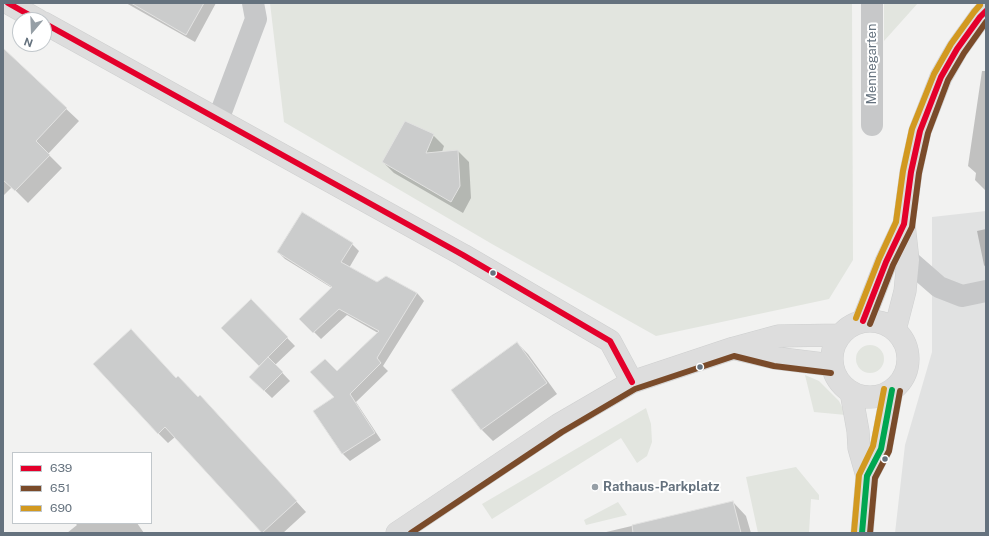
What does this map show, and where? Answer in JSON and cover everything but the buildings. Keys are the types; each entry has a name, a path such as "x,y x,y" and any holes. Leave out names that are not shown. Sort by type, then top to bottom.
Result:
{"street":[{"path":"8,3 24,12"},
{"path":"218,120 256,18 253,3"},
{"name":"Mennegarten","path":"872,3 872,125"},
{"path":"895,330 905,291 908,260 904,224 911,172 920,131 941,77 957,49 986,11"},
{"path":"52,27 463,255 610,341 632,382"},
{"path":"863,321 886,262 904,224"},
{"path":"908,260 939,287 962,296 986,290"},
{"path":"863,321 874,321 885,324 895,330 902,339 907,350 908,361 906,372 900,382 892,390 882,395 872,397 861,396 842,386 835,376 832,365 834,344 840,335 846,329 863,321"},
{"path":"397,533 558,425 632,382 734,348 778,336 840,335"},
{"path":"734,348 775,358 832,365"},
{"path":"867,476 881,449 892,390"},
{"path":"851,392 858,431 859,448 867,476 862,533"}],"shaded area":[{"path":"270,3 852,3 853,260 829,299 656,336 492,244 284,122"},
{"path":"884,3 918,3 884,41"},
{"path":"986,211 986,533 895,533 905,445 932,352 932,217"},
{"path":"870,345 880,349 884,359 880,369 870,373 860,369 856,359 860,349"},
{"path":"805,375 819,381 839,401 846,415 814,412"},
{"path":"646,408 651,424 652,442 647,456 637,463 621,438 492,519 482,504"},
{"path":"796,467 819,495 819,500 811,499 809,533 758,533 746,477"},
{"path":"618,502 627,515 586,525 584,520"}],"transit line":[{"name":"639","path":"8,3 24,12"},
{"name":"690","path":"856,318 879,259 896,222 903,171 912,129 934,74 951,44 980,5"},
{"name":"639","path":"863,321 886,262 904,224 911,172 920,131 941,77 957,49 986,11"},
{"name":"651","path":"870,324 893,265 912,227 919,173 928,133 948,80 964,53 986,22"},
{"name":"639","path":"52,27 463,255 610,341 632,382"},
{"name":"651","path":"411,533 562,432 635,389 734,356 774,366 831,373"},
{"name":"690","path":"854,532 859,475 873,446 884,389"},
{"path":"862,533 867,476 881,449 892,390"},
{"name":"651","path":"870,533 875,478 889,451 900,391"}],"place":[{"name":"Rathaus-Parkplatz","path":"595,487"}]}
